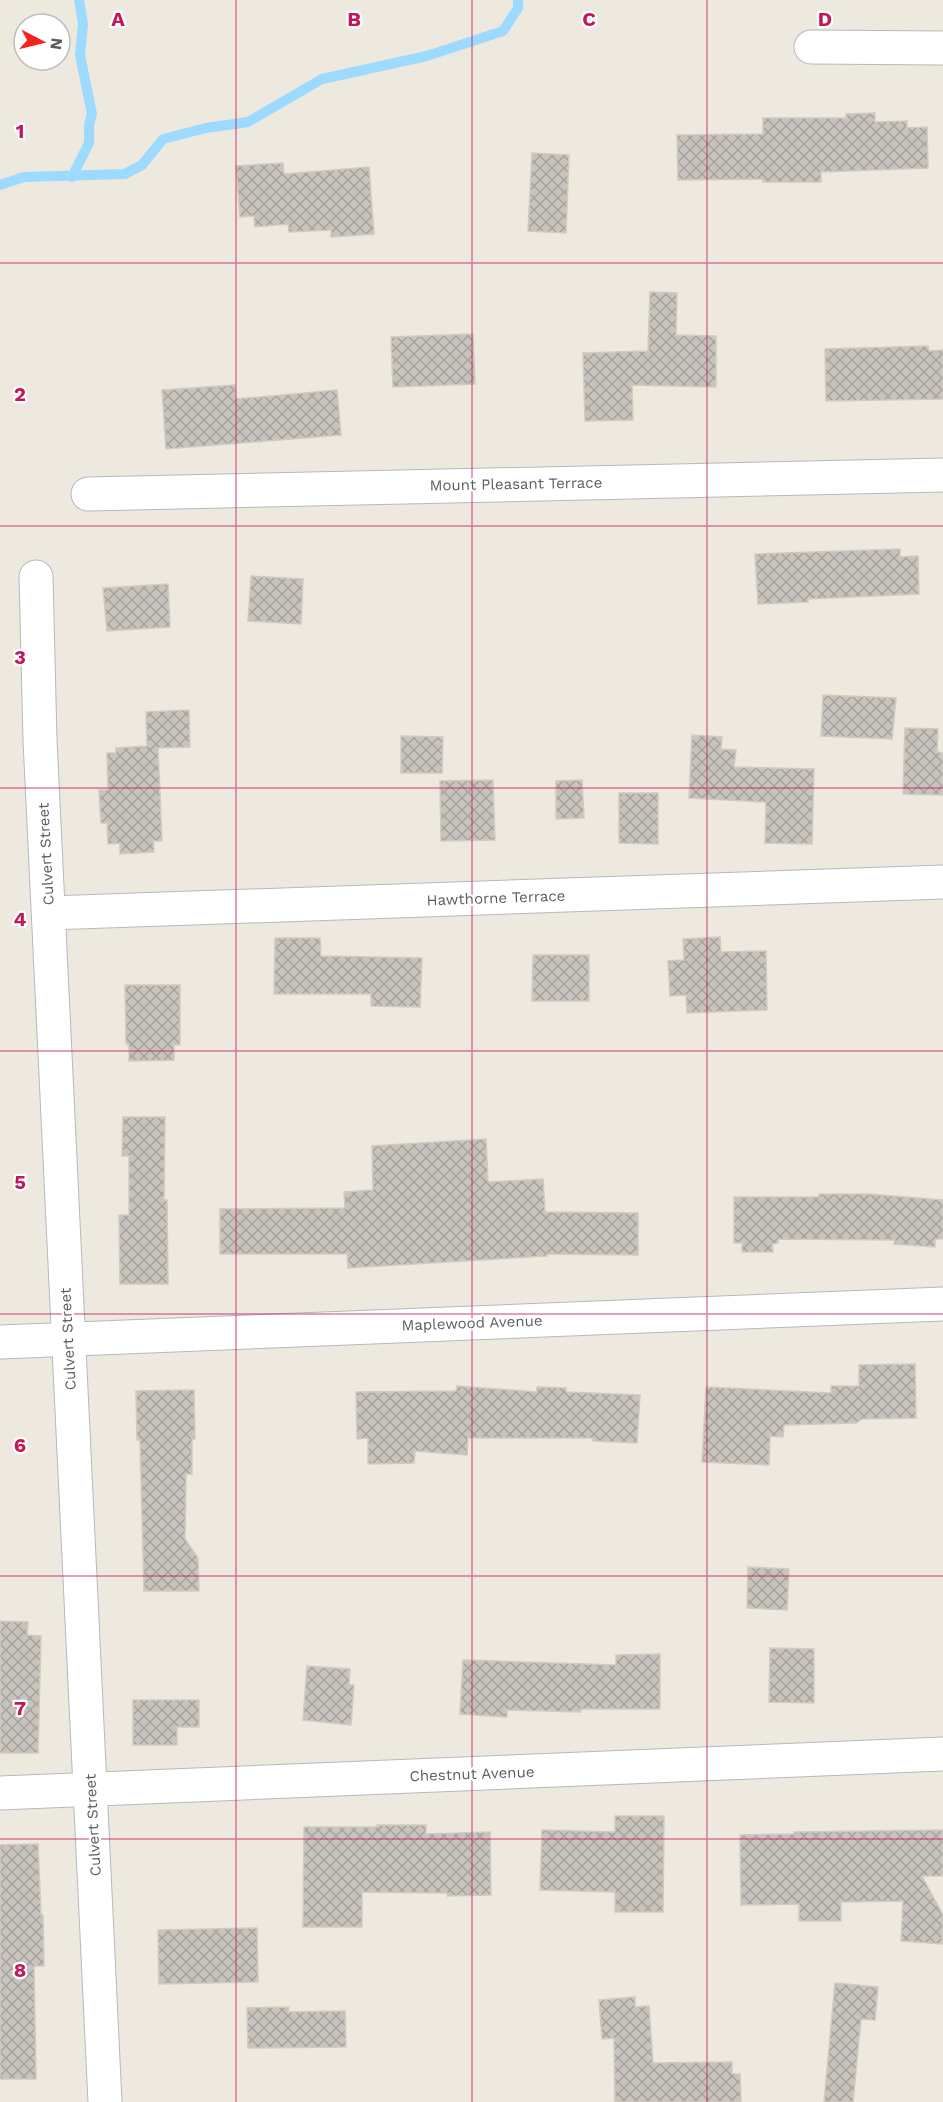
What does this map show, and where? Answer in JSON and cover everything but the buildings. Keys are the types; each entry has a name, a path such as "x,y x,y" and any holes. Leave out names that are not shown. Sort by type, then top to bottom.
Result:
{"street":[{"path":"811,47 943,48"},
{"name":"Mount Pleasant Terrace","path":"88,494 943,476"},
{"name":"Culvert Street","path":"36,577 40,740 92,1789 105,2102"},
{"name":"Hawthorne Terrace","path":"49,913 943,882"},
{"name":"Maplewood Avenue","path":"0,1342 943,1304"},
{"name":"Chestnut Avenue","path":"0,1793 943,1754"}],"waterway":[{"path":"72,177 89,143 89,125 92,114 80,55 83,24 79,0"},
{"path":"0,185 24,177 125,174 142,165 163,139 206,128 248,122 322,79 427,56 503,31 518,8 518,0"}]}
